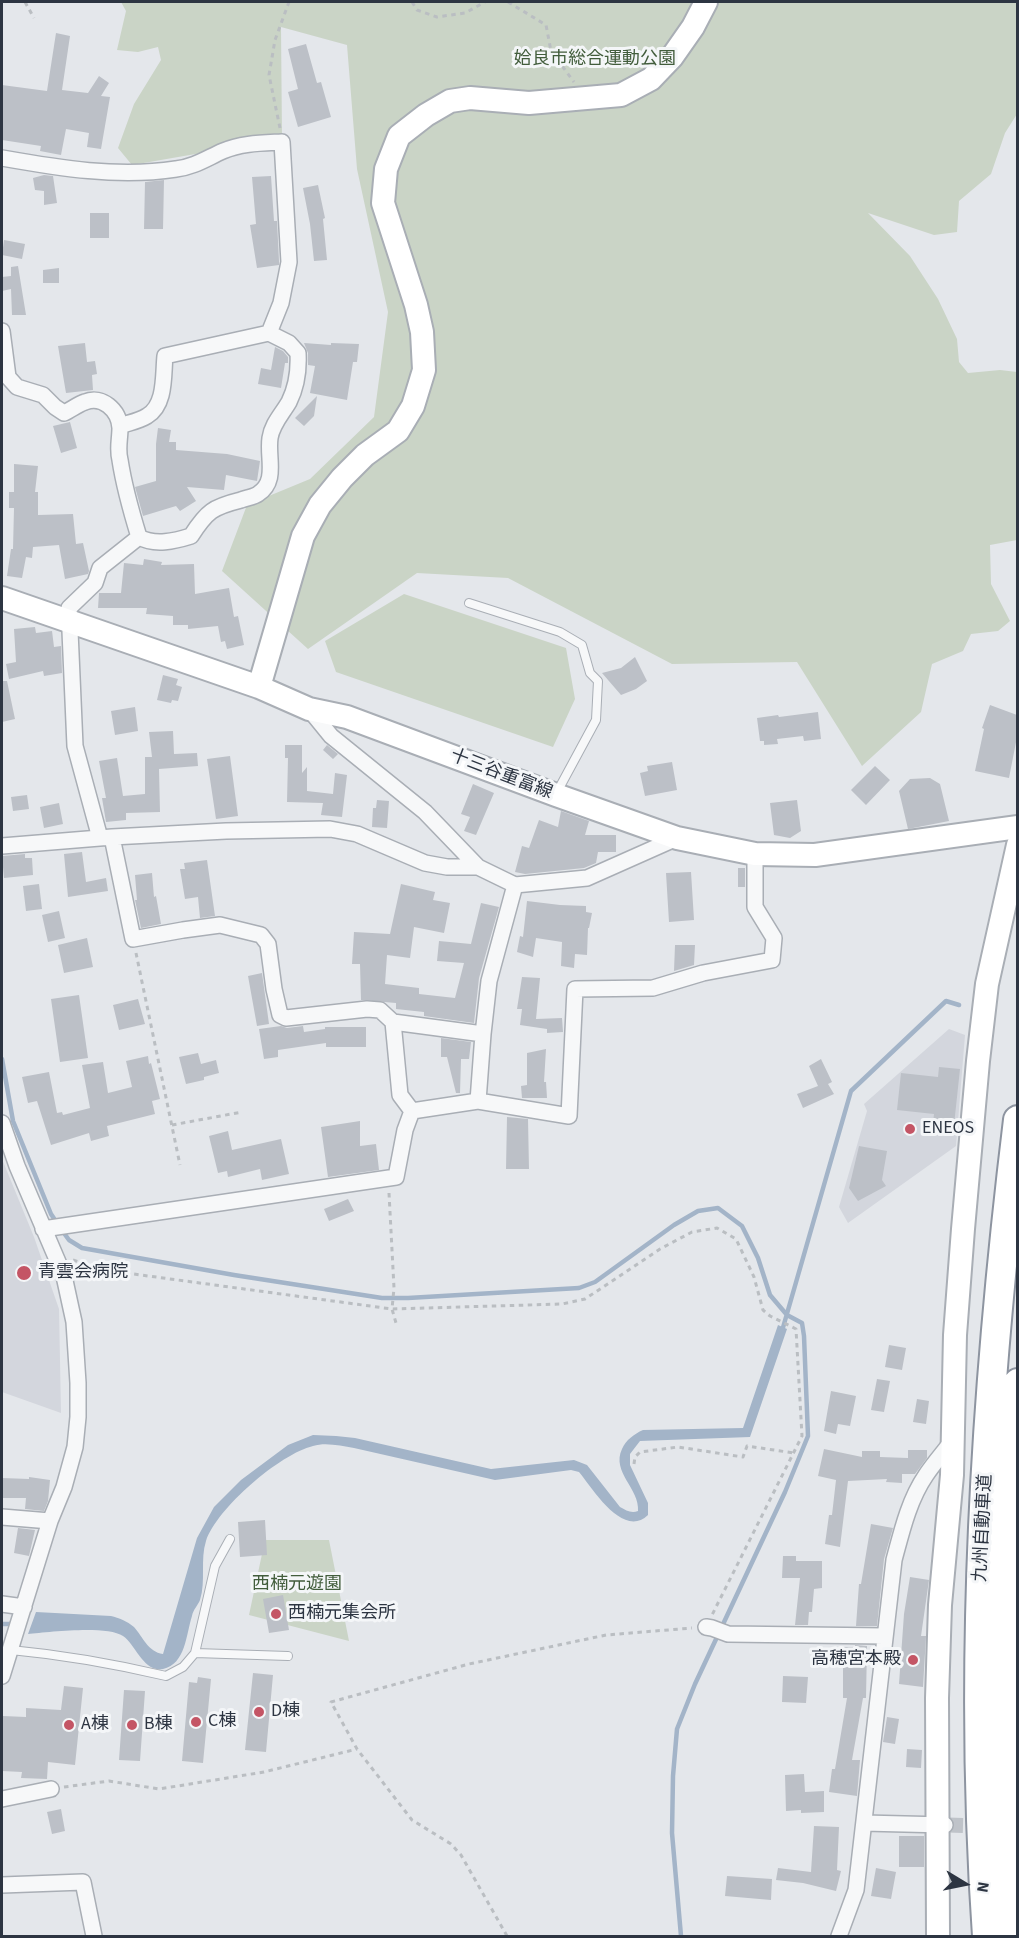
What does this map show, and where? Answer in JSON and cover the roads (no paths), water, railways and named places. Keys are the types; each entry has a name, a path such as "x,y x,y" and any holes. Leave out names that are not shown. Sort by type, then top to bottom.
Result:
{"highway":[{"name":"九州自動車道","path":"987,1936 979,1672 981,1549 994,1341 1017,1120"},
{"name":"九州自動車道","path":"1015,1936 1008,1794 1008,1665 1017,1383"},
{"path":"1013,1462 1010,1561 1017,1753"},
{"path":"975,1936 972,1794 973,1674 981,1549"}],"street":[{"path":"259,687 303,536 320,505 342,478 365,455 399,431 413,406 424,370 422,332 416,305 383,203 386,170 399,136 450,101 470,98 529,103 621,95 651,79 672,57 693,27 706,2"},
{"path":"2,158 93,172 138,172 177,169 200,163 225,150 255,143 282,141 289,262 281,303 269,333"},
{"path":"2,331 8,377 17,387 43,394 64,413 84,402 94,400 104,402 113,408 120,426 118,449 125,487 139,537 145,540 171,542 191,536 213,508 258,495 268,485 271,472 269,440 272,428 289,401 297,382 298,353 289,343 269,333 165,356 160,401 145,417 120,426"},
{"path":"139,537 100,568 94,583 69,609 68,622 75,746 106,838 133,939 220,925 261,935 268,944 280,1015 286,1018 367,1009 380,1010 393,1022 483,1034"},
{"name":"十三谷重富線","path":"2,598 259,687 309,709 347,717 677,838 755,854 815,855 1017,827"},
{"path":"309,709 331,736 425,813 477,867 515,885 587,878 677,838"},
{"path":"2,846 226,831 330,829 357,834 425,863 447,867 477,867"},
{"path":"938,1936 942,1825 937,1698 940,1605 952,1475 955,1335 979,1050 987,984 1017,845"},
{"path":"412,1111 478,1101 568,1116 575,989 653,988 703,973 772,960 774,938 755,907 755,854"},
{"path":"478,1101 489,981 515,885"},
{"path":"393,1022 400,1095 412,1111"},
{"path":"46,1229 396,1177 405,1130 412,1111"},
{"path":"2,1123 64,1276 75,1323 78,1406 75,1447 64,1487 50,1521 2,1676"},
{"path":"839,1936 856,1890 894,1560 903,1525 914,1497 926,1476 952,1441"},
{"path":"2,1517 50,1521"},
{"path":"2,1604 24,1607"},
{"path":"709,1627 728,1634 885,1636"},
{"path":"2,1799 51,1789"},
{"path":"864,1823 942,1825"},
{"path":"2,1886 83,1882 94,1936"}],"lane":[{"path":"469,603 560,632 582,645 590,673 598,681 596,720 556,795"},
{"path":"12,1644 166,1676 183,1667 195,1653 215,1566 230,1539"},
{"path":"195,1653 288,1656"}],"water":[{"path":"778,1325 787,1329 750,1437 640,1441 630,1454 630,1465 648,1503 648,1515 638,1521 629,1521 609,1509 579,1472 571,1470 495,1480 354,1448 323,1444 299,1451 268,1471 236,1499 212,1528 204,1548 203,1585 200,1600 193,1614 181,1655 171,1666 163,1669 150,1667 123,1636 115,1633 77,1630 28,1634 36,1612 111,1616 134,1627 153,1650 163,1654 197,1538 214,1507 241,1480 288,1445 313,1435 355,1438 491,1469 574,1460 587,1465 620,1507 631,1512 638,1511 635,1495 620,1465 622,1449 626,1443 633,1435 643,1430 743,1428"}],"waterway":[{"path":"782,1331 851,1091 946,1001 959,1005"},
{"path":"2,1059 13,1121 51,1214 57,1223"},
{"path":"61,1229 69,1240 82,1248 382,1298 408,1298 579,1288 595,1282 674,1225 698,1211 718,1208 742,1226 758,1258 770,1295 787,1315 802,1323 808,1436 785,1492 695,1684 677,1729 672,1833 681,1936"},
{"path":"2,1624 14,1624"}],"tunnel":[{"path":"948,1825 987,1826"}],"place":[{"name":"ENEOS","path":"910,1129"},
{"name":"青雲会病院","path":"24,1273"},
{"name":"西楠元集会所","path":"276,1614"},
{"name":"高穂宮本殿","path":"913,1660"},
{"name":"D棟","path":"259,1712"},
{"name":"C棟","path":"196,1722"},
{"name":"A棟","path":"69,1725"},
{"name":"B棟","path":"132,1725"}],"park label":[{"name":"姶良市総合運動公園","path":"595,60"},
{"name":"西楠元遊園","path":"297,1585"}]}
